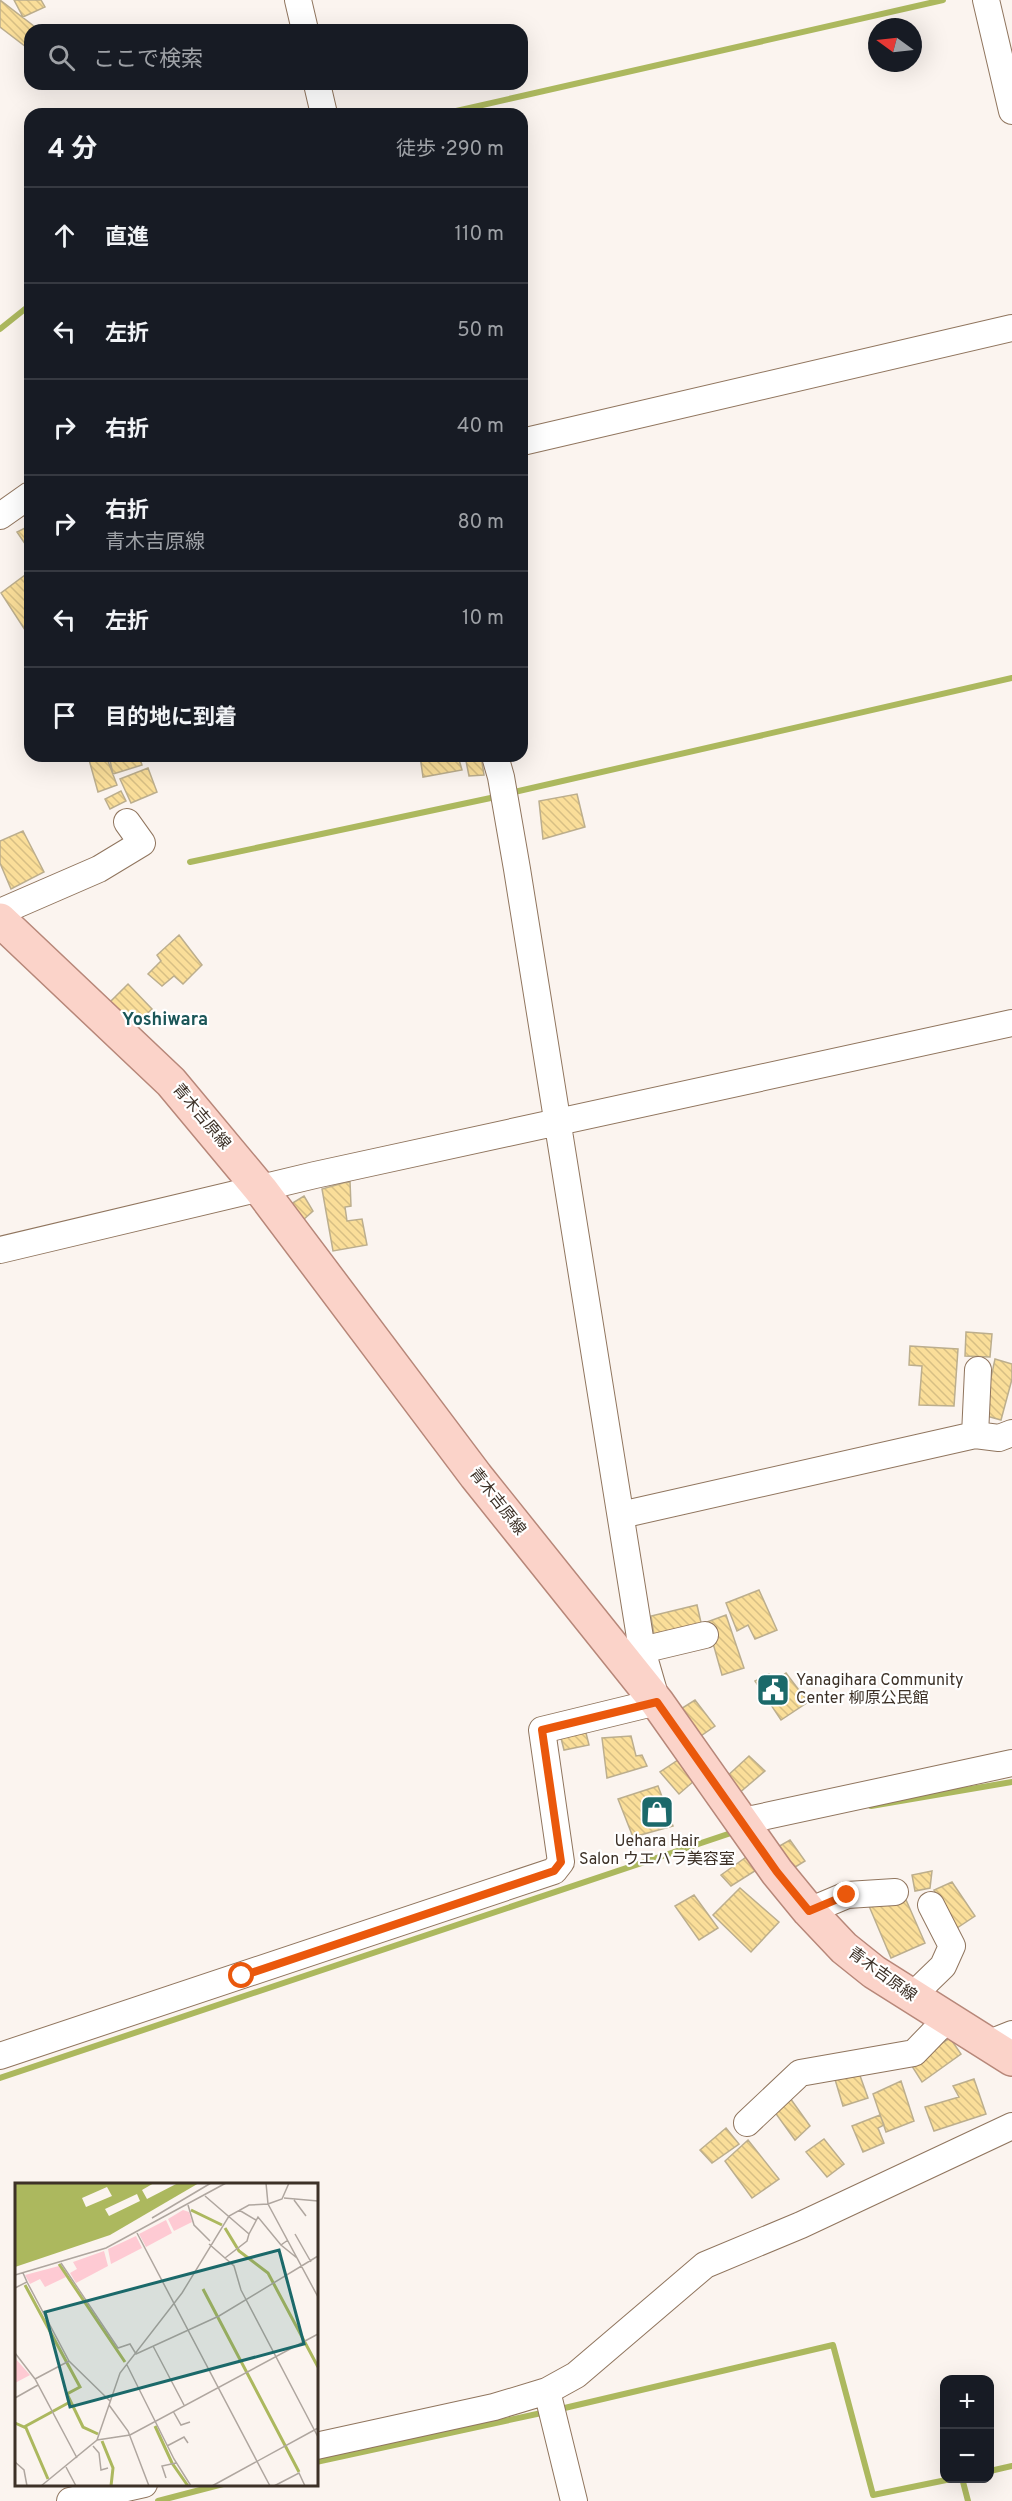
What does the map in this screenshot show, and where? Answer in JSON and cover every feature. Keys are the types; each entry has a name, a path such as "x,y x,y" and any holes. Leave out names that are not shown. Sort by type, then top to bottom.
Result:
{"main road":[{"name":"青木吉原線","path":"0,920 171,1082 261,1190 476,1476 657,1702 777,1872 809,1911 844,1948 874,1972 947,2019 1004,2046"}],"street":[{"path":"298,0 304,24"},
{"path":"986,0 1012,111"},
{"path":"318,90 323,108"},
{"path":"528,441 1012,328"},
{"path":"0,516 24,499"},
{"path":"0,2056 554,1871 561,1862 542,1730 657,1702 642,1650 513,846 497,762"},
{"path":"0,912 99,869 142,843 127,822"},
{"path":"0,1250 261,1190 315,1175 1012,1023"},
{"path":"975,1435 978,1370"},
{"path":"621,1515 975,1435 999,1438 1012,1433"},
{"path":"642,1650 705,1635"},
{"path":"743,1821 1012,1763"},
{"path":"809,1911 847,1895 895,1892"},
{"path":"912,1997 943,1966 952,1946 931,1905"},
{"path":"747,2123 800,2073 914,2053 947,2019"},
{"path":"318,2446 494,2407 547,2391 576,2375 705,2265 801,2225 1012,2126"},
{"path":"547,2391 574,2501"},
{"path":"70,2501 135,2486"}],"building":[{"path":"0,0 31,24 24,24 24,45 0,27"},
{"path":"14,0 41,0 45,7 23,17"},
{"path":"24,528 24,542 17,532"},
{"path":"24,576 24,628 1,593"},
{"path":"90,762 108,762 117,785 98,792"},
{"path":"110,762 141,762 142,765 113,774"},
{"path":"421,762 460,762 462,770 423,777"},
{"path":"466,762 482,762 484,775 469,776"},
{"path":"148,768 157,792 131,803 120,779"},
{"path":"121,791 126,801 110,809 105,799"},
{"path":"577,794 585,827 543,839 539,801"},
{"path":"23,831 44,872 11,889 0,863 0,841"},
{"path":"179,935 202,965 183,984 174,976 162,986 148,974 161,961 157,955"},
{"path":"128,984 152,1009 136,1024 110,1002"},
{"path":"350,1181 351,1206 345,1207 347,1221 362,1219 367,1245 333,1251 322,1189"},
{"path":"304,1196 313,1211 303,1220 291,1204"},
{"path":"966,1332 992,1334 990,1357 965,1356"},
{"path":"910,1346 958,1349 954,1406 919,1405 922,1366 909,1365"},
{"path":"995,1359 1012,1364 1012,1379 1001,1420 983,1415"},
{"path":"759,1590 777,1630 755,1639 748,1625 737,1631 726,1603"},
{"path":"697,1605 702,1627 654,1635 651,1616"},
{"path":"726,1615 744,1668 722,1675 707,1622"},
{"path":"786,1673 808,1702 781,1720 755,1681 769,1674 775,1681"},
{"path":"695,1700 715,1726 695,1740 676,1712"},
{"path":"585,1729 589,1745 564,1750 560,1734"},
{"path":"631,1736 636,1756 642,1755 647,1766 607,1778 602,1738"},
{"path":"749,1756 765,1771 738,1794 724,1779"},
{"path":"678,1760 694,1781 679,1794 660,1772"},
{"path":"658,1786 673,1826 633,1837 618,1799"},
{"path":"790,1840 805,1861 792,1869 776,1848"},
{"path":"749,1855 758,1869 731,1886 721,1875"},
{"path":"932,1871 930,1888 915,1891 912,1875"},
{"path":"952,1882 975,1916 954,1930 934,1890"},
{"path":"740,1888 779,1922 751,1952 713,1915"},
{"path":"903,1893 925,1943 891,1958 869,1906"},
{"path":"694,1895 718,1928 699,1940 675,1906"},
{"path":"950,2038 961,2054 922,2082 910,2063"},
{"path":"858,2070 868,2098 843,2106 834,2076"},
{"path":"974,2079 986,2114 934,2131 925,2107 959,2097 953,2086"},
{"path":"901,2081 914,2121 886,2132 873,2094"},
{"path":"790,2098 810,2126 795,2140 774,2111"},
{"path":"880,2115 884,2125 878,2128 884,2143 863,2152 852,2126"},
{"path":"726,2128 739,2144 712,2163 700,2150"},
{"path":"824,2139 844,2164 827,2177 806,2152"},
{"path":"748,2140 779,2179 752,2198 725,2161"}],"waterway":[{"path":"469,108 943,0"},
{"path":"0,329 24,310"},
{"path":"510,793 1012,678"},
{"path":"190,862 500,796"},
{"path":"871,1806 1012,1782"},
{"path":"0,2078 737,1831"},
{"path":"556,2410 833,2345 873,2495 940,2481"},
{"path":"318,2462 546,2412"},
{"path":"994,2470 1012,2466"},
{"path":"963,2483 968,2501"},
{"path":"158,2501 215,2486"}],"place":[{"name":"Yanagihara Community Center 柳原公民館","path":"773,1690"},
{"name":"Uehara Hair Salon ウエハラ美容室","path":"657,1812"}],"district":[{"name":"Yoshiwara","path":"165,1020"}],"route":[{"path":"242,1976 554,1871 561,1862 542,1730 657,1702 777,1872 809,1911 847,1895"}]}
